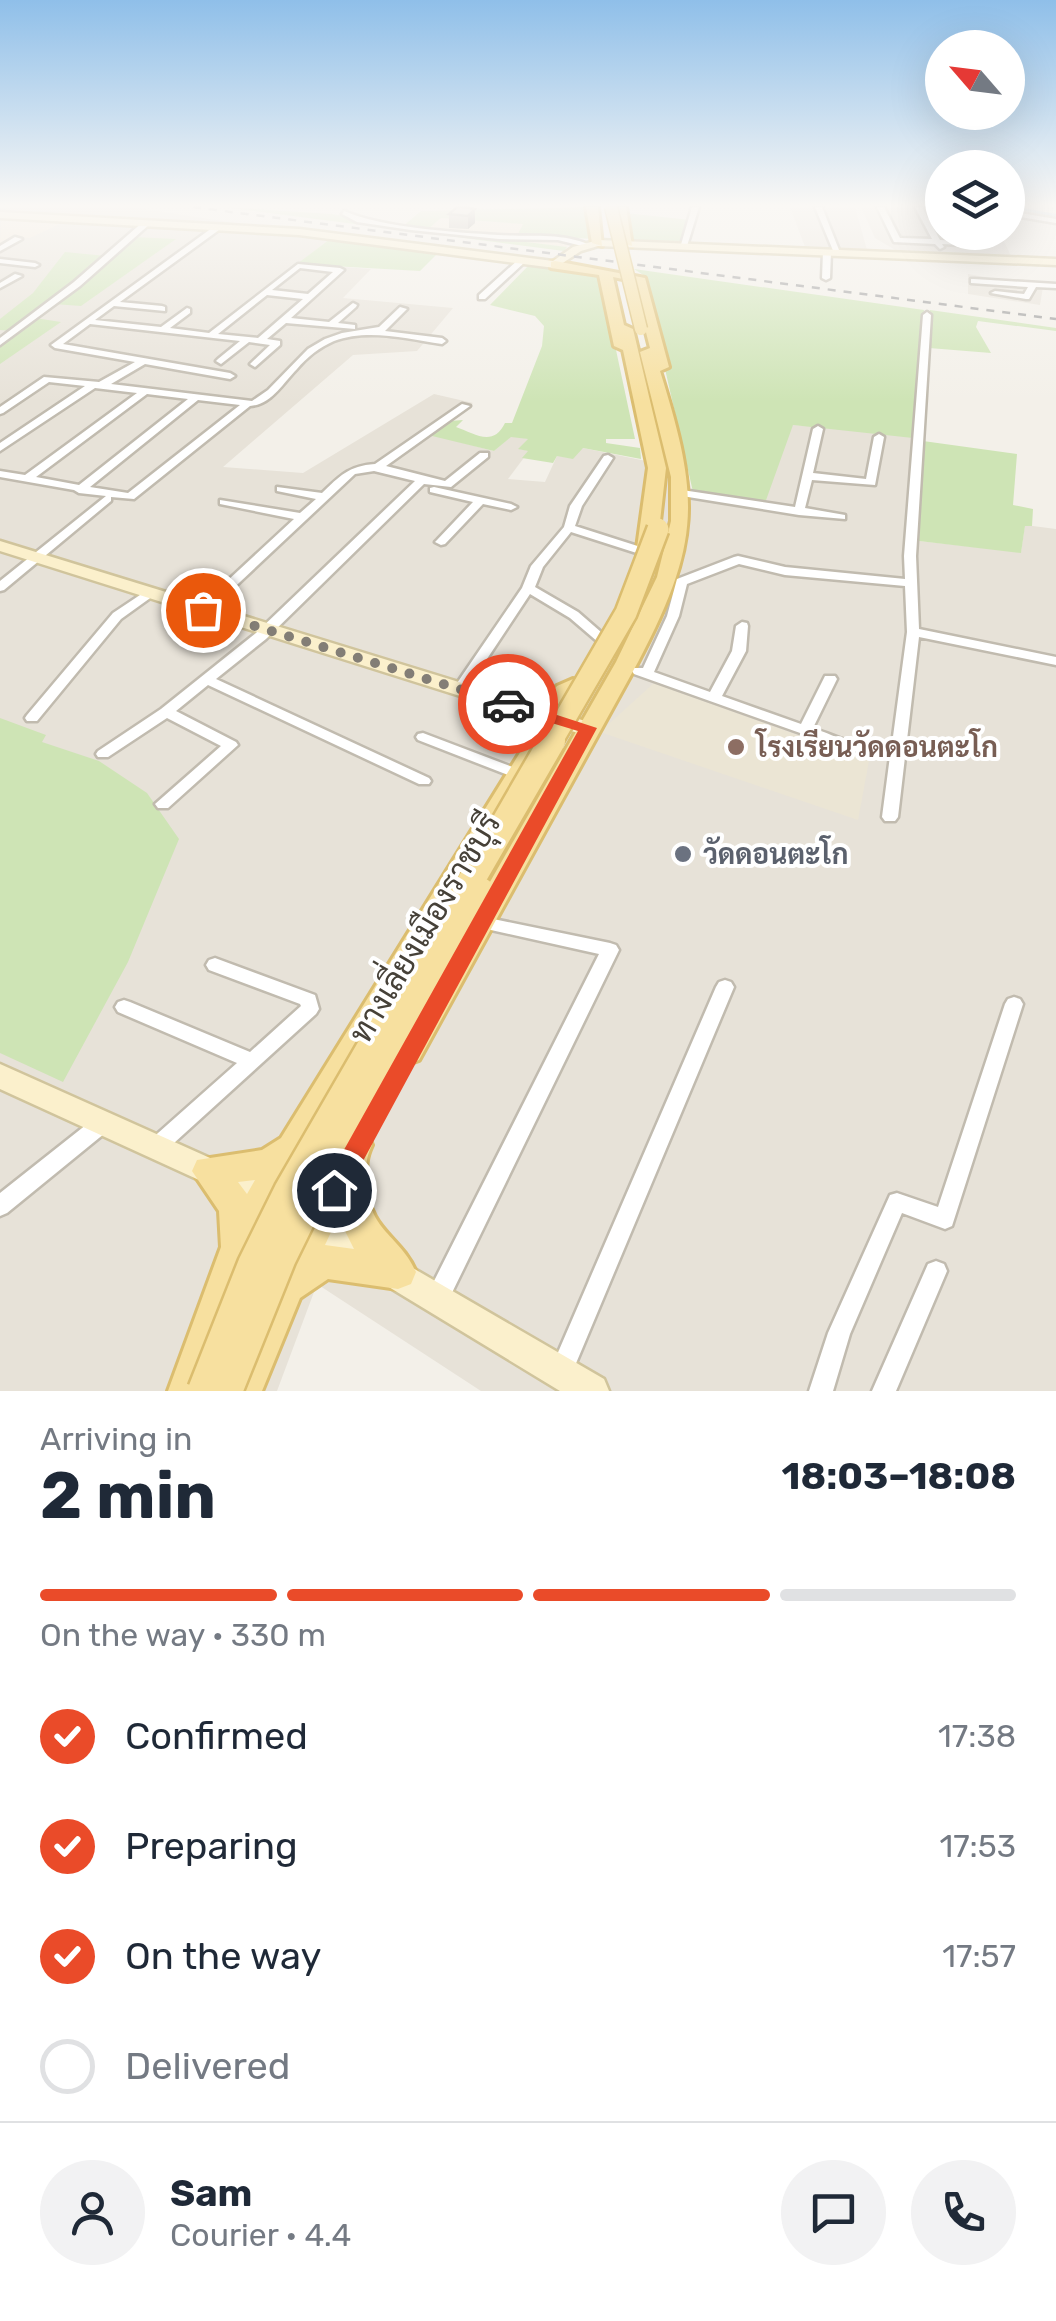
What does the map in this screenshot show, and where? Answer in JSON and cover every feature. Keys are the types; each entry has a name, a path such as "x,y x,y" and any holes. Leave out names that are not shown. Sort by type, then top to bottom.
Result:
{"main road":[{"path":"605,272 639,278 666,382 663,446 628,382 605,272"},
{"name":"ทางเลี่ยงเมืองราชบุรี","path":"225,1391 305,1204 637,614 673,484 618,272"},
{"name":"ทางเลี่ยงเมืองราชบุรี","path":"623,272 634,329"},
{"name":"ทางเลี่ยงเมืองราชบุรี","path":"243,1391 350,1155 588,728 636,670 680,524 682,493 663,446"},
{"name":"ทางเลี่ยงเมืองราชบุรี","path":"204,1391 254,1265 291,1192 626,613 658,537 663,446"},
{"name":"ทางเลี่ยงเมืองราชบุรี","path":"187,1391 236,1253 262,1199 523,764 603,640 658,537"},
{"path":"509,704 554,702 578,679"},
{"path":"509,704 533,728 523,764"},
{"path":"209,1171 269,1164 293,1148"},
{"path":"350,1155 352,1218 368,1242 398,1272"},
{"path":"209,1171 236,1207 236,1253"},
{"path":"285,1292 302,1274 324,1262 398,1272"}],"street":[{"path":"0,342 87,272"},
{"path":"158,272 55,346 230,376"},
{"path":"211,335 290,272"},
{"path":"260,340 338,272"},
{"path":"482,297 510,272"},
{"path":"826,278 827,272"},
{"path":"0,288 18,276"},
{"path":"973,286 1026,297 1032,286 1056,286"},
{"path":"0,288 15,292"},
{"path":"264,292 309,297"},
{"path":"116,304 162,309"},
{"path":"331,325 353,304"},
{"path":"283,320 381,330 402,309"},
{"path":"164,329 187,312"},
{"path":"890,817 913,632 911,583 928,316"},
{"path":"92,322 277,343 255,364"},
{"path":"0,474 130,497 246,405 263,400 309,353 348,331 442,341"},
{"path":"221,361 248,339"},
{"path":"0,448 96,385 142,362"},
{"path":"0,411 47,379 246,405"},
{"path":"26,480 146,392"},
{"path":"79,490 196,398"},
{"path":"378,467 465,406"},
{"path":"799,512 818,429"},
{"path":"807,476 871,483 879,438"},
{"path":"103,754 207,680 419,483 447,485 484,455"},
{"path":"460,689 528,588 537,566 569,528 576,506 608,458"},
{"path":"203,610 322,497 362,466 378,467 479,502 511,507"},
{"path":"281,489 322,497"},
{"path":"682,493 840,517"},
{"path":"0,587 107,499"},
{"path":"224,502 300,517"},
{"path":"441,542 479,502"},
{"path":"569,528 658,537"},
{"path":"0,546 588,728"},
{"path":"897,747 873,752 636,670 668,628 681,582 732,560 785,571 911,583"},
{"path":"528,588 574,615 603,640"},
{"path":"32,718 116,616 149,593"},
{"path":"716,696 739,651 742,626"},
{"path":"913,632 1056,661"},
{"path":"806,730 830,679"},
{"path":"207,680 424,781"},
{"path":"163,804 231,745 166,712"},
{"path":"423,737 523,764"},
{"path":"438,1297 610,950 479,922"},
{"path":"156,1147 310,1009 309,1000 215,965"},
{"path":"561,1372 725,986"},
{"path":"822,1391 839,1334 897,1202 944,1219 1014,1004"},
{"path":"124,1006 250,1060"},
{"path":"0,1076 209,1171 318,1226 592,1391"},
{"path":"0,1206 104,1123"},
{"path":"884,1391 936,1271"}],"shaded area":[{"path":"0,272 368,272 343,298 453,308 417,351 353,355 223,467 303,473 434,394 473,403 429,434 494,451 511,436 529,439 520,449 529,451 508,479 545,482 557,456 583,448 685,469 693,493 793,425 923,432 919,541 1021,552 1025,525 1056,529 1056,1391 481,1391 317,1284 277,1391 0,1391"},
{"path":"968,274 1043,287 1040,305 968,294"},
{"name":"โรงเรียนวัดดอนตะโก","path":"654,683 869,761 858,820 600,732"}],"green space":[{"path":"49,272 86,272 12,331 0,330 0,319 33,293"},
{"path":"92,272 129,272 81,306 54,304"},
{"path":"522,272 600,275 635,439 606,439 606,443 640,448 641,459 583,448 573,459 557,456 553,463 522,458 528,451 518,449 528,439 511,437 494,451 428,435 450,421 463,420 456,427 489,437 505,423 512,423 542,346 544,326 535,316 490,305"},
{"path":"639,272 924,310 913,438 793,425 765,503 693,492 645,281 648,278"},
{"path":"930,310 1056,331 978,321 976,327 991,353 929,348"},
{"path":"35,318 61,322 0,364 0,344"},
{"path":"923,441 1017,454 1013,505 1033,509 1032,526 1025,526 1021,553 919,541"},
{"path":"0,718 46,735 42,742 99,761 147,793 179,839 128,962 63,1082 0,1053"}],"railway":[{"path":"693,272 1056,319"}],"way so far":[{"path":"203,610 508,704"}],"place":[{"name":"โรงเรียนวัดดอนตะโก","path":"736,747"},
{"name":"วัดดอนตะโก","path":"683,854"}],"route":[{"path":"334,1190 588,728 508,704"}]}
